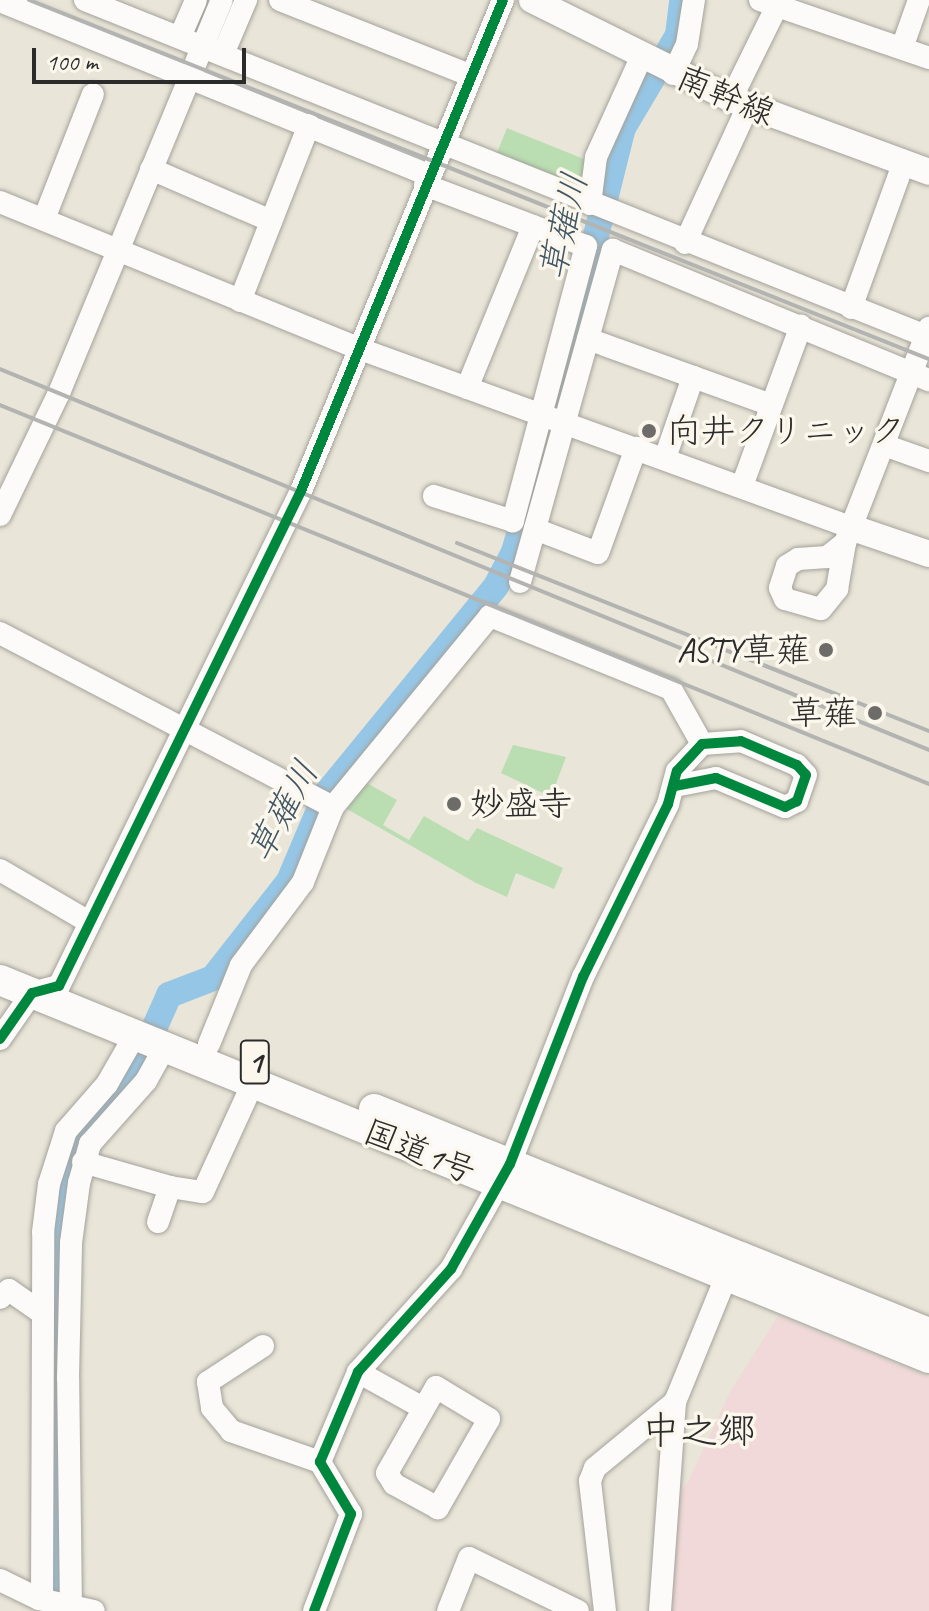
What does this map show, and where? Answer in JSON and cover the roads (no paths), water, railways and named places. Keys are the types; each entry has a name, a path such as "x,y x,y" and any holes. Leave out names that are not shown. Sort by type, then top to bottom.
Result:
{"highway":[{"name":"国道1号","path":"0,961 45,989 135,1035 253,1083 504,1173 929,1333"},
{"name":"国道1号","path":"0,980 45,989 209,1044 504,1173 726,1277 929,1358"}],"main road":[{"name":"南幹線","path":"532,0 658,67 740,103 929,172"},
{"path":"849,535 929,554"}],"street":[{"path":"0,202 360,349 742,486 849,535 884,445 920,376 928,331 851,308 685,243 85,0"},
{"path":"180,37 196,0"},
{"path":"213,50 222,0"},
{"path":"0,515 59,393 189,77 213,50 246,0"},
{"path":"280,0 469,75"},
{"path":"0,1039 45,989 89,922 183,725 301,491 469,75 503,0"},
{"path":"599,208 596,157 658,67 690,35 694,0"},
{"path":"902,48 919,0"},
{"path":"0,1 309,125 427,180 586,246 513,521 434,496"},
{"path":"685,243 740,103 772,3 929,58"},
{"path":"44,219 93,94"},
{"path":"240,301 309,125"},
{"path":"851,308 903,164"},
{"path":"151,169 271,221"},
{"path":"467,388 533,226"},
{"path":"520,582 613,250 920,376"},
{"path":"742,486 801,326"},
{"path":"588,339 771,405"},
{"path":"665,458 693,377"},
{"path":"884,445 929,461"},
{"path":"535,529 598,553 636,448"},
{"path":"209,1044 241,965 303,882 333,807 490,616 671,689 702,744"},
{"path":"0,633 183,725 333,807"},
{"path":"320,1462 358,1372 451,1269 504,1173 583,977 686,757 702,744 741,741 773,753 806,775 804,789 785,807 716,778 675,786"},
{"path":"0,870 89,922"},
{"path":"40,1603 43,1232 56,1152 77,1114 112,1076 135,1035"},
{"path":"70,1606 68,1378 72,1222 83,1162 98,1132 146,1081 165,1047"},
{"path":"83,1162 170,1187 203,1192 253,1083"},
{"path":"158,1222 170,1187"},
{"path":"660,1611 675,1402 726,1277"},
{"path":"0,1298 9,1290 42,1313"},
{"path":"263,1346 208,1382 212,1408 231,1431 320,1462 351,1514 314,1611"},
{"path":"358,1372 423,1408"},
{"path":"42,1378 68,1378"},
{"path":"436,1387 489,1419 438,1508 394,1484 387,1473 423,1408 436,1387"},
{"path":"605,1611 590,1481 595,1468 675,1402"},
{"path":"448,1611 469,1558 578,1611"},
{"path":"0,1580 40,1603 94,1611"}],"waterway":[{"name":"草薙川","path":"552,412 623,128 678,35 682,0"},
{"name":"草薙川","path":"57,1611 57,1242 67,1164 88,1123 141,1058 169,995 213,978 289,881 326,794 496,586 514,552 530,496"}],"railway":[{"path":"29,0 929,359"},
{"path":"0,369 929,750"},
{"path":"0,405 929,784"},
{"path":"457,543 929,731"}],"place":[{"name":"向井クリニック","path":"649,431"},
{"name":"ASTY草薙","path":"826,650"},
{"name":"草薙","path":"875,713"},
{"name":"妙盛寺","path":"454,804"}],"district":[{"name":"中之郷","path":"699,1431"}]}
